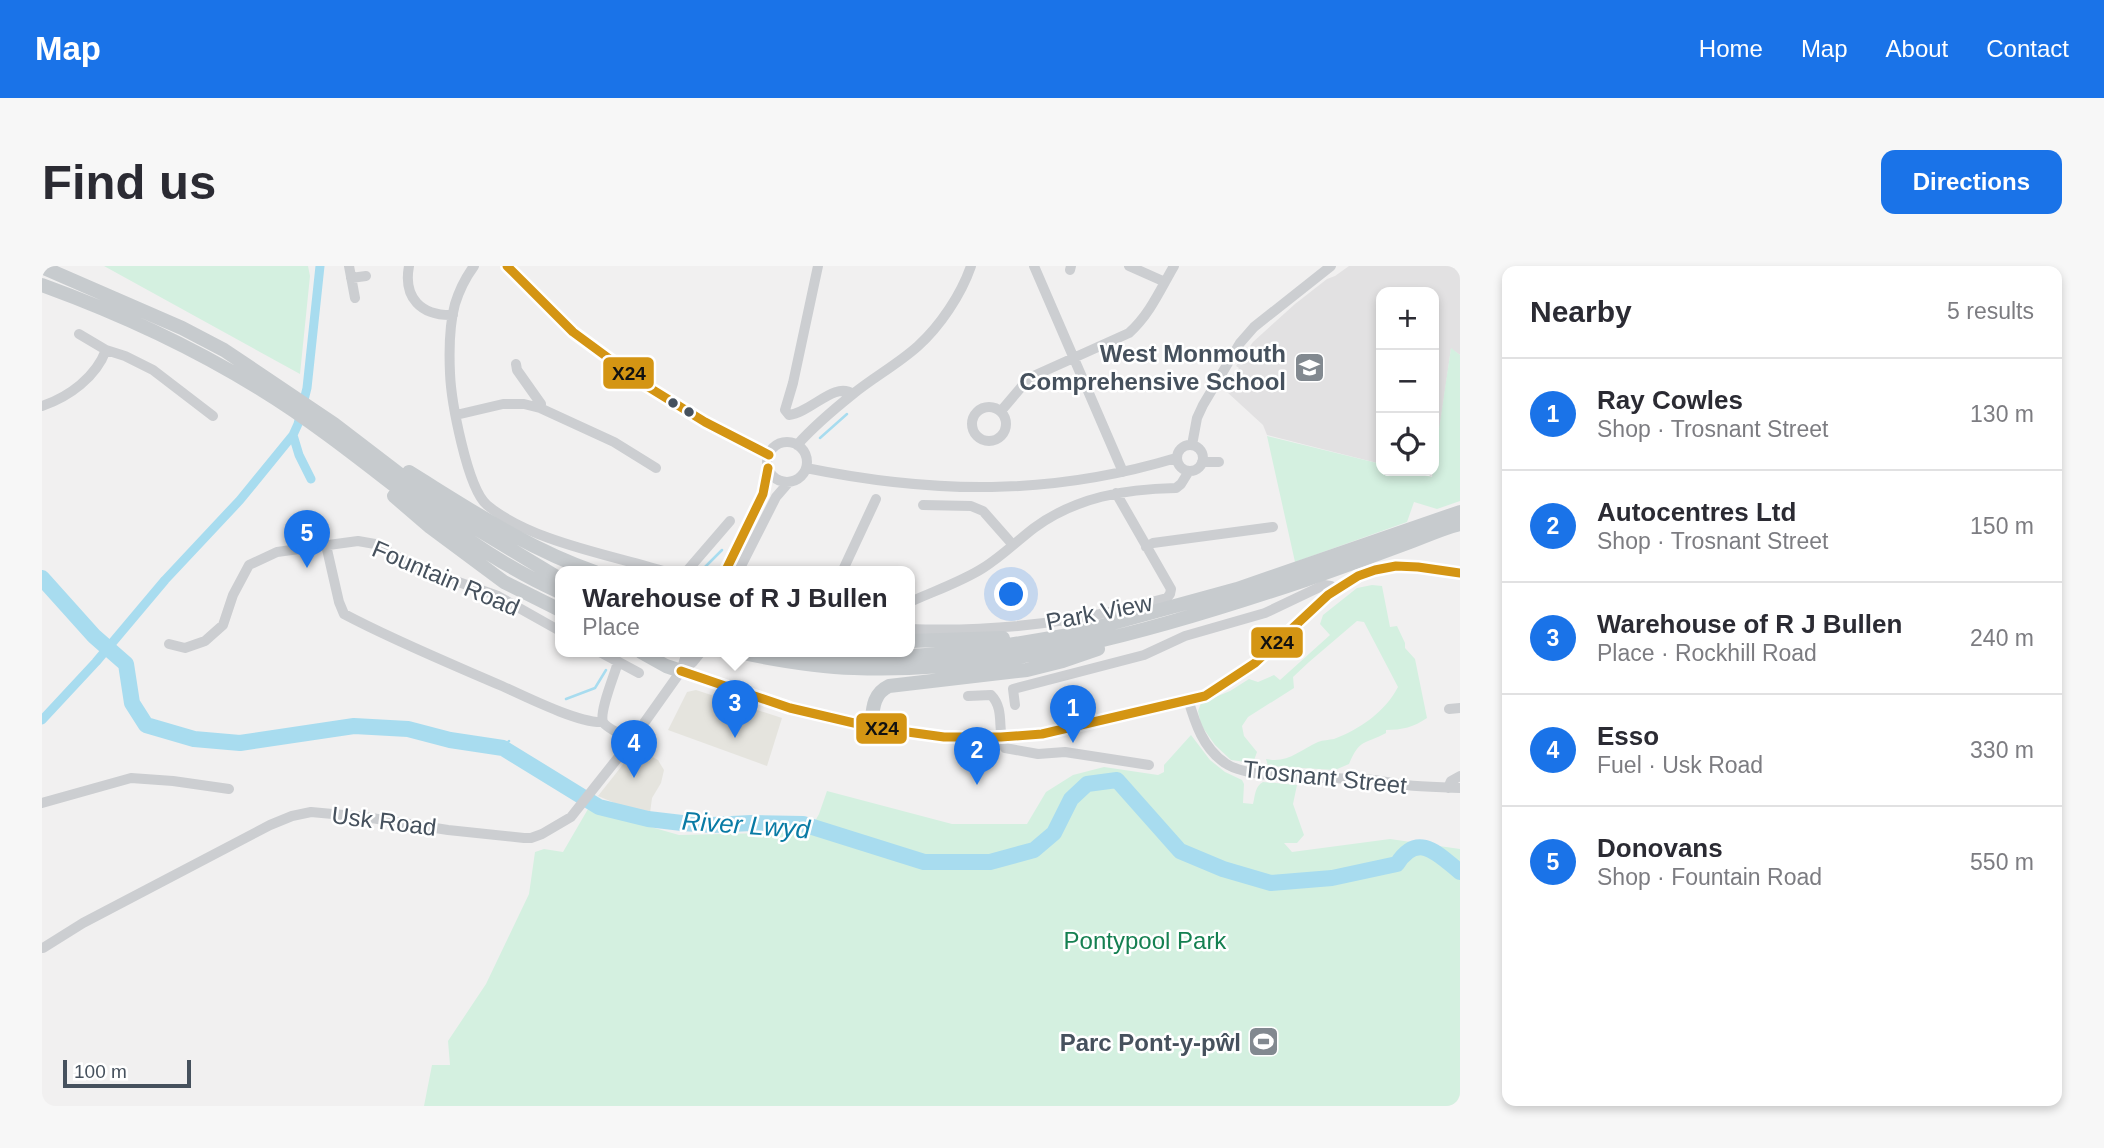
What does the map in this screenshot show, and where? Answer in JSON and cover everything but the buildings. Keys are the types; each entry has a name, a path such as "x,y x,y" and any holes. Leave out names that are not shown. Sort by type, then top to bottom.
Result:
{"main road":[{"path":"42,267 183,328 224,350 449,512 555,576"},
{"path":"42,285 166,336 290,400"},
{"path":"331,429 387,490 430,527 504,582 555,608"},
{"path":"331,429 527,543 578,566"},
{"path":"363,462 497,560 555,589"},
{"path":"764,657 851,668 927,668 1000,660 1066,648 1124,634 1296,583 1458,517"},
{"path":"915,656 966,652 1069,635 1249,585 1458,517"},
{"path":"871,727 876,697 889,686 1027,670 1104,647 1124,634"},
{"path":"915,641 1069,635"},
{"path":"650,657 681,671"}],"street":[{"path":"349,266 355,298"},
{"path":"408,266 408,289 417,303 429,312 453,315"},
{"path":"474,266 458,295 453,315 450,376 456,415 473,483 485,503 519,524 565,544 644,566"},
{"path":"507,266 573,332 645,385 705,422 769,455"},
{"path":"818,266 785,410 789,415 800,414 837,390 847,390 853,394"},
{"path":"797,445 853,394 932,332 956,298 971,266"},
{"path":"1034,266 1123,472"},
{"path":"1129,266 1165,282"},
{"path":"1001,411 1027,379 1129,333 1149,311 1174,266"},
{"path":"1192,445 1197,418 1203,405 1240,343 1254,327 1331,266"},
{"path":"351,278 366,276"},
{"path":"79,334 106,350 153,370 213,416"},
{"path":"42,405 73,391 102,361 106,350"},
{"path":"516,364 517,370 541,404 540,408"},
{"path":"456,415 503,404 524,404 540,408 614,442 656,468"},
{"path":"728,566 763,494 769,455 779,444 797,445 805,453 806,468 799,478 789,482 776,497 741,566"},
{"path":"806,468 875,481 933,487 989,488 1076,481 1123,472 1176,458 1181,448 1192,445 1200,449 1202,462 1197,469 1189,471 1180,467 1176,458"},
{"path":"1202,462 1219,462"},
{"path":"768,468 778,480 789,482"},
{"path":"915,600 978,571 1053,515 1086,501 1116,493 1176,488 1189,471"},
{"name":"Park View","path":"915,629 957,631 1007,628 1126,610 1167,598 1171,589 1116,493"},
{"path":"845,566 876,499"},
{"path":"923,505 977,508 983,511 1013,545"},
{"path":"692,566 724,532 730,521"},
{"path":"1146,547 1153,543 1273,527"},
{"name":"Fountain Road","path":"169,644 185,648 205,641 223,625 233,595 249,565 277,552 358,541 375,544 416,567 498,596 555,628"},
{"path":"326,545 344,614 385,635 547,706 591,721 603,722 632,740"},
{"path":"681,671 790,708 871,727 944,737 1042,734 1205,696 1228,683 1264,656 1335,590 1366,573 1387,567 1412,566 1460,573"},
{"path":"1015,705 1013,689 1144,655 1185,636 1265,613 1324,585 1335,590"},
{"path":"609,657 639,673"},
{"path":"681,671 685,657"},
{"path":"681,671 697,657"},
{"path":"603,722 603,712 618,662"},
{"name":"Usk Road","path":"42,958 42,947 83,923 292,816 311,812 531,838 566,821 580,806 681,671"},
{"path":"968,696 991,695 996,701 1004,748 1038,754 1065,752 1149,765"},
{"name":"Trosnant Street","path":"1188,699 1194,722 1205,743 1226,765 1238,770 1454,788"},
{"path":"1454,788 1451,781 1460,776"},
{"path":"42,803 131,778 229,789"}],"shaded area":[{"name":"West Monmouth Comprehensive School","path":"1349,266 1460,266 1460,355 1451,349 1439,433 1439,287 1376,287 1376,463 1267,435 1263,425 1227,392 1226,385 1253,342 1295,304 1327,279"},
{"path":"696,690 782,718 767,766 668,730 687,692"},
{"path":"636,748 658,760 664,770 661,783 652,798 650,813 634,811 598,796"}],"green space":[{"path":"104,266 308,266 310,276 300,374"},
{"path":"1451,348 1460,355 1460,501 1437,509 1414,502 1407,522 1295,562 1267,436 1376,463 1376,476 1432,477 1439,476 1439,429"},
{"path":"1382,586 1390,627 1397,626 1405,648 1415,659 1427,718 1408,727 1386,730 1386,733 1363,743 1349,764 1335,770 1268,766 1266,759 1287,758 1318,742 1334,739 1353,730 1371,719 1393,696 1398,687 1364,622 1357,621 1293,677 1294,688 1248,717 1242,726 1244,736 1257,752 1253,763 1231,760 1215,745 1201,725 1198,711 1201,703 1230,691 1249,679 1258,682 1274,675 1280,680 1330,635 1320,624 1323,615 1357,588"},
{"name":"Pontypool Park","path":"1191,735 1210,760 1225,772 1242,780 1243,803 1253,804 1257,789 1263,782 1297,785 1293,804 1304,835 1297,843 1284,843 1292,852 1390,839 1460,849 1460,1106 424,1106 432,1065 450,1065 448,1041 486,984 529,894 535,852 544,849 563,852 588,809 679,835 809,832 827,791 952,824 1027,824 1046,792 1073,775 1104,767 1158,775 1164,772 1164,765"}],"waterway":[{"path":"42,720 96,662 165,580 240,500 293,435 307,388 320,266"},
{"path":"820,438 847,414"},
{"path":"293,435 311,479"},
{"path":"706,566 722,550"},
{"name":"River Lwyd","path":"42,578 94,636 126,664 132,703 146,725 194,739 240,743 354,726 408,729 450,740 503,748 599,807 648,819 682,823 803,824 924,862 990,862 1034,850 1054,833 1071,799 1087,784 1117,780 1180,851 1223,869 1271,883 1332,878 1397,864 1405,854 1420,847 1436,853 1460,872"},
{"path":"566,699 595,688 606,670"},
{"path":"503,748 509,741"}],"transit line":[{"name":"X24","path":"507,266 573,332 645,385 705,422 769,455"},
{"name":"X24","path":"728,566 763,494 768,468"},
{"name":"X24","path":"681,671 790,708 871,727 944,737 1042,734 1205,696 1255,663 1328,595 1358,576 1396,566 1460,573"}],"place":[{"name":"West Monmouth Comprehensive School","path":"1309,367"},
{"name":"Donovans","path":"307,568"},
{"name":"Warehouse of R J Bullen","path":"735,738"},
{"name":"Ray Cowles","path":"1073,743"},
{"name":"Esso","path":"634,778"},
{"name":"Autocentres Ltd","path":"977,785"},
{"name":"Parc Pont-y-pŵl","path":"1264,1042"}]}
